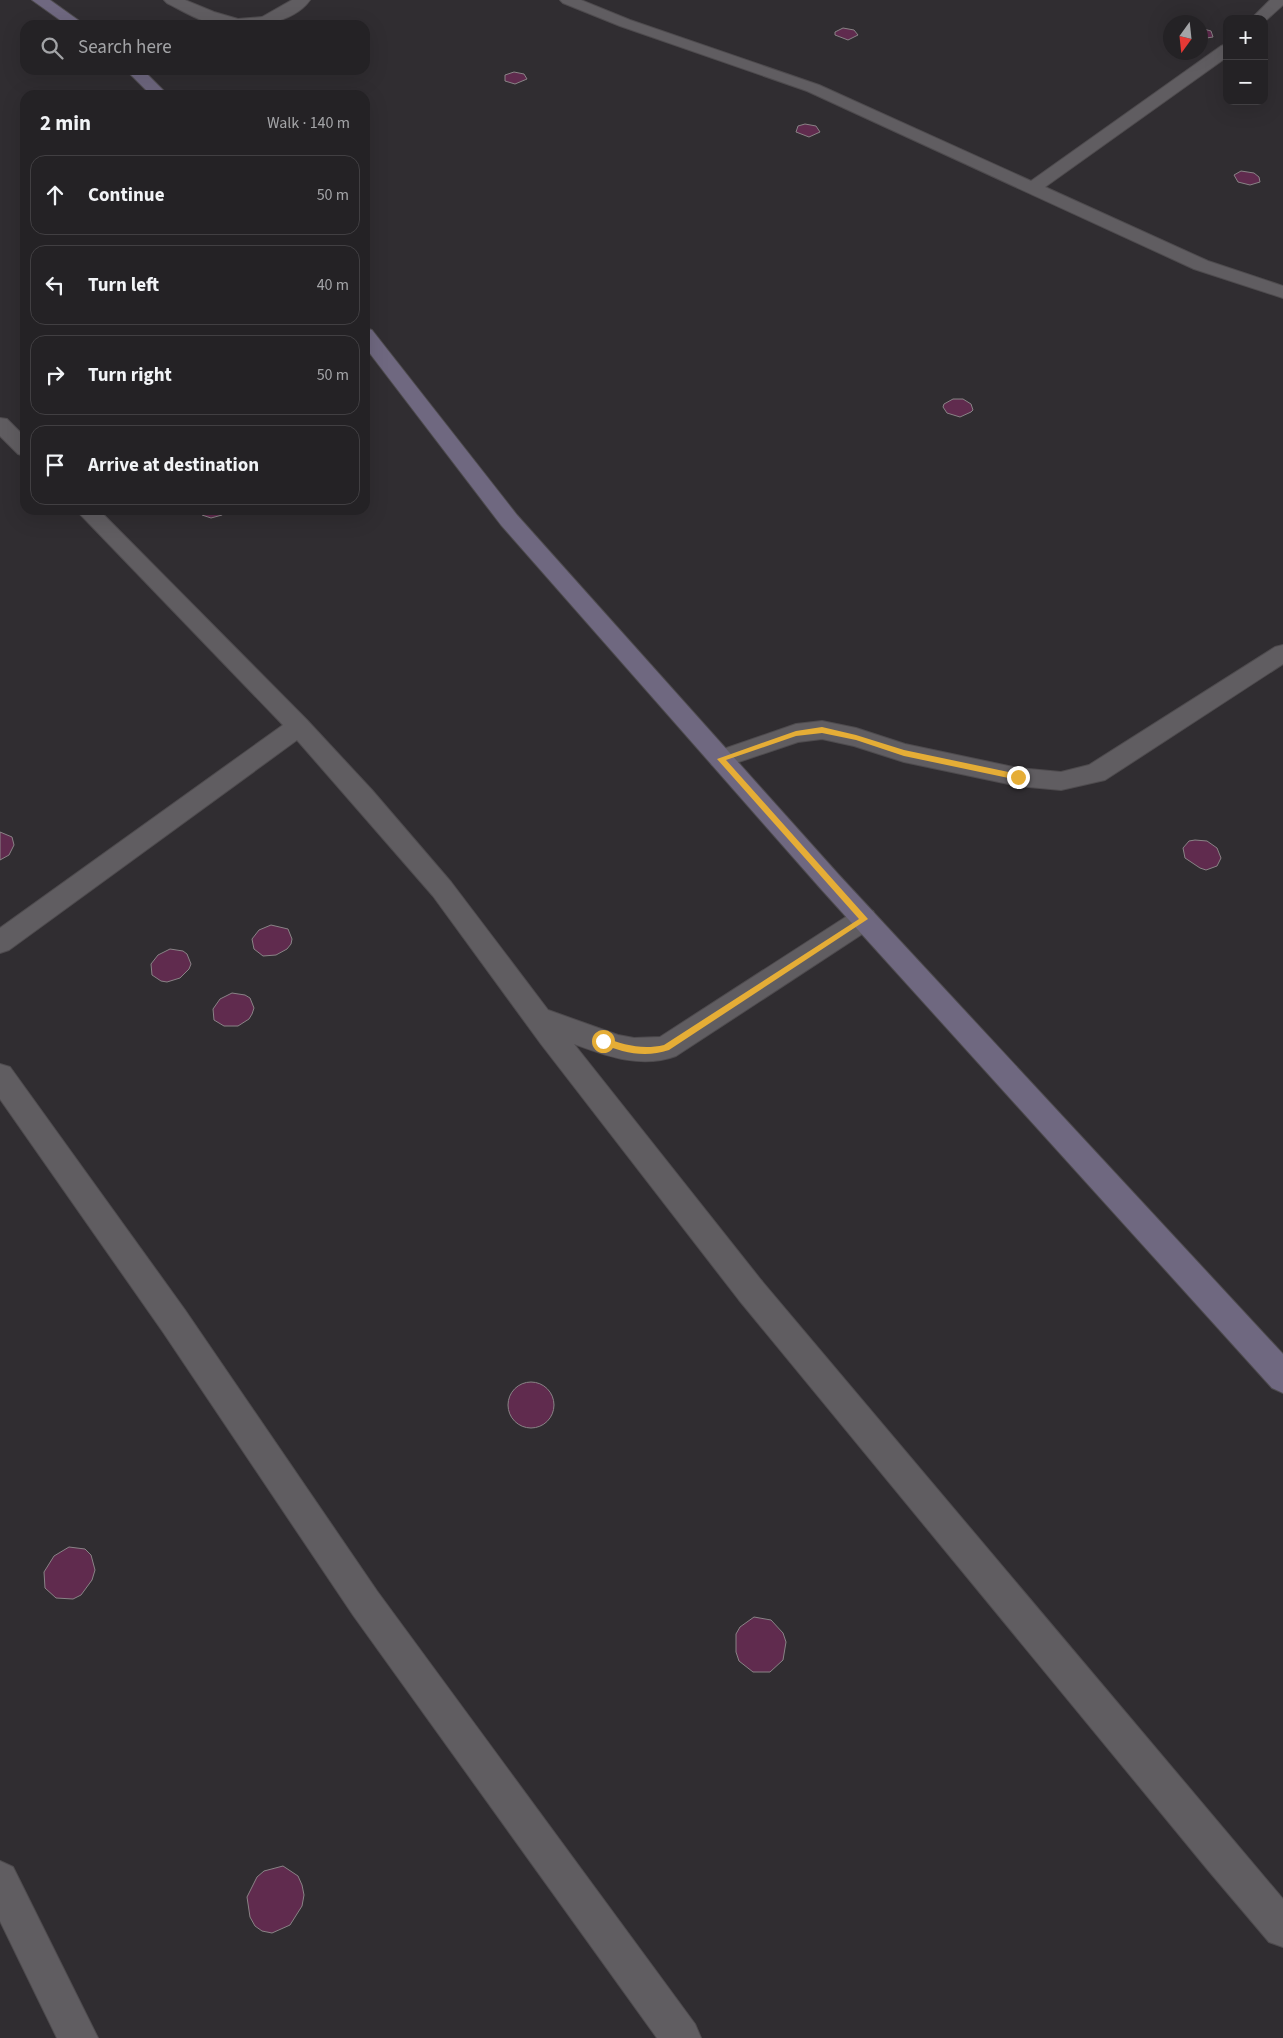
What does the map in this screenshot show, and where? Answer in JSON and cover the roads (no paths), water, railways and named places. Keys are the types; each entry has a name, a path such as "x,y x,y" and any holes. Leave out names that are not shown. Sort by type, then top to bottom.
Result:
{"street":[{"path":"40,0 69,20"},
{"path":"172,0 220,20"},
{"path":"273,20 302,0"},
{"path":"568,0 813,88 1201,265 1283,292"},
{"path":"1263,15 1279,0"},
{"path":"605,14 619,5"},
{"path":"1033,188 1223,52"},
{"path":"139,75 155,90"},
{"path":"370,340 509,520 864,919 1283,1378"},
{"path":"0,424 20,444"},
{"path":"92,515 299,726 363,796 442,889 539,1019 750,1290 1214,1850 1283,1928"},
{"path":"721,759 796,733 822,730 856,737 904,753 1018,777 1061,781 1096,773 1283,653"},
{"path":"0,942 299,726"},
{"path":"539,1019 626,1050 654,1051 666,1048 864,919"},
{"path":"0,1076 174,1320 365,1603 681,2038"},
{"path":"0,1880 78,2038"}]}
